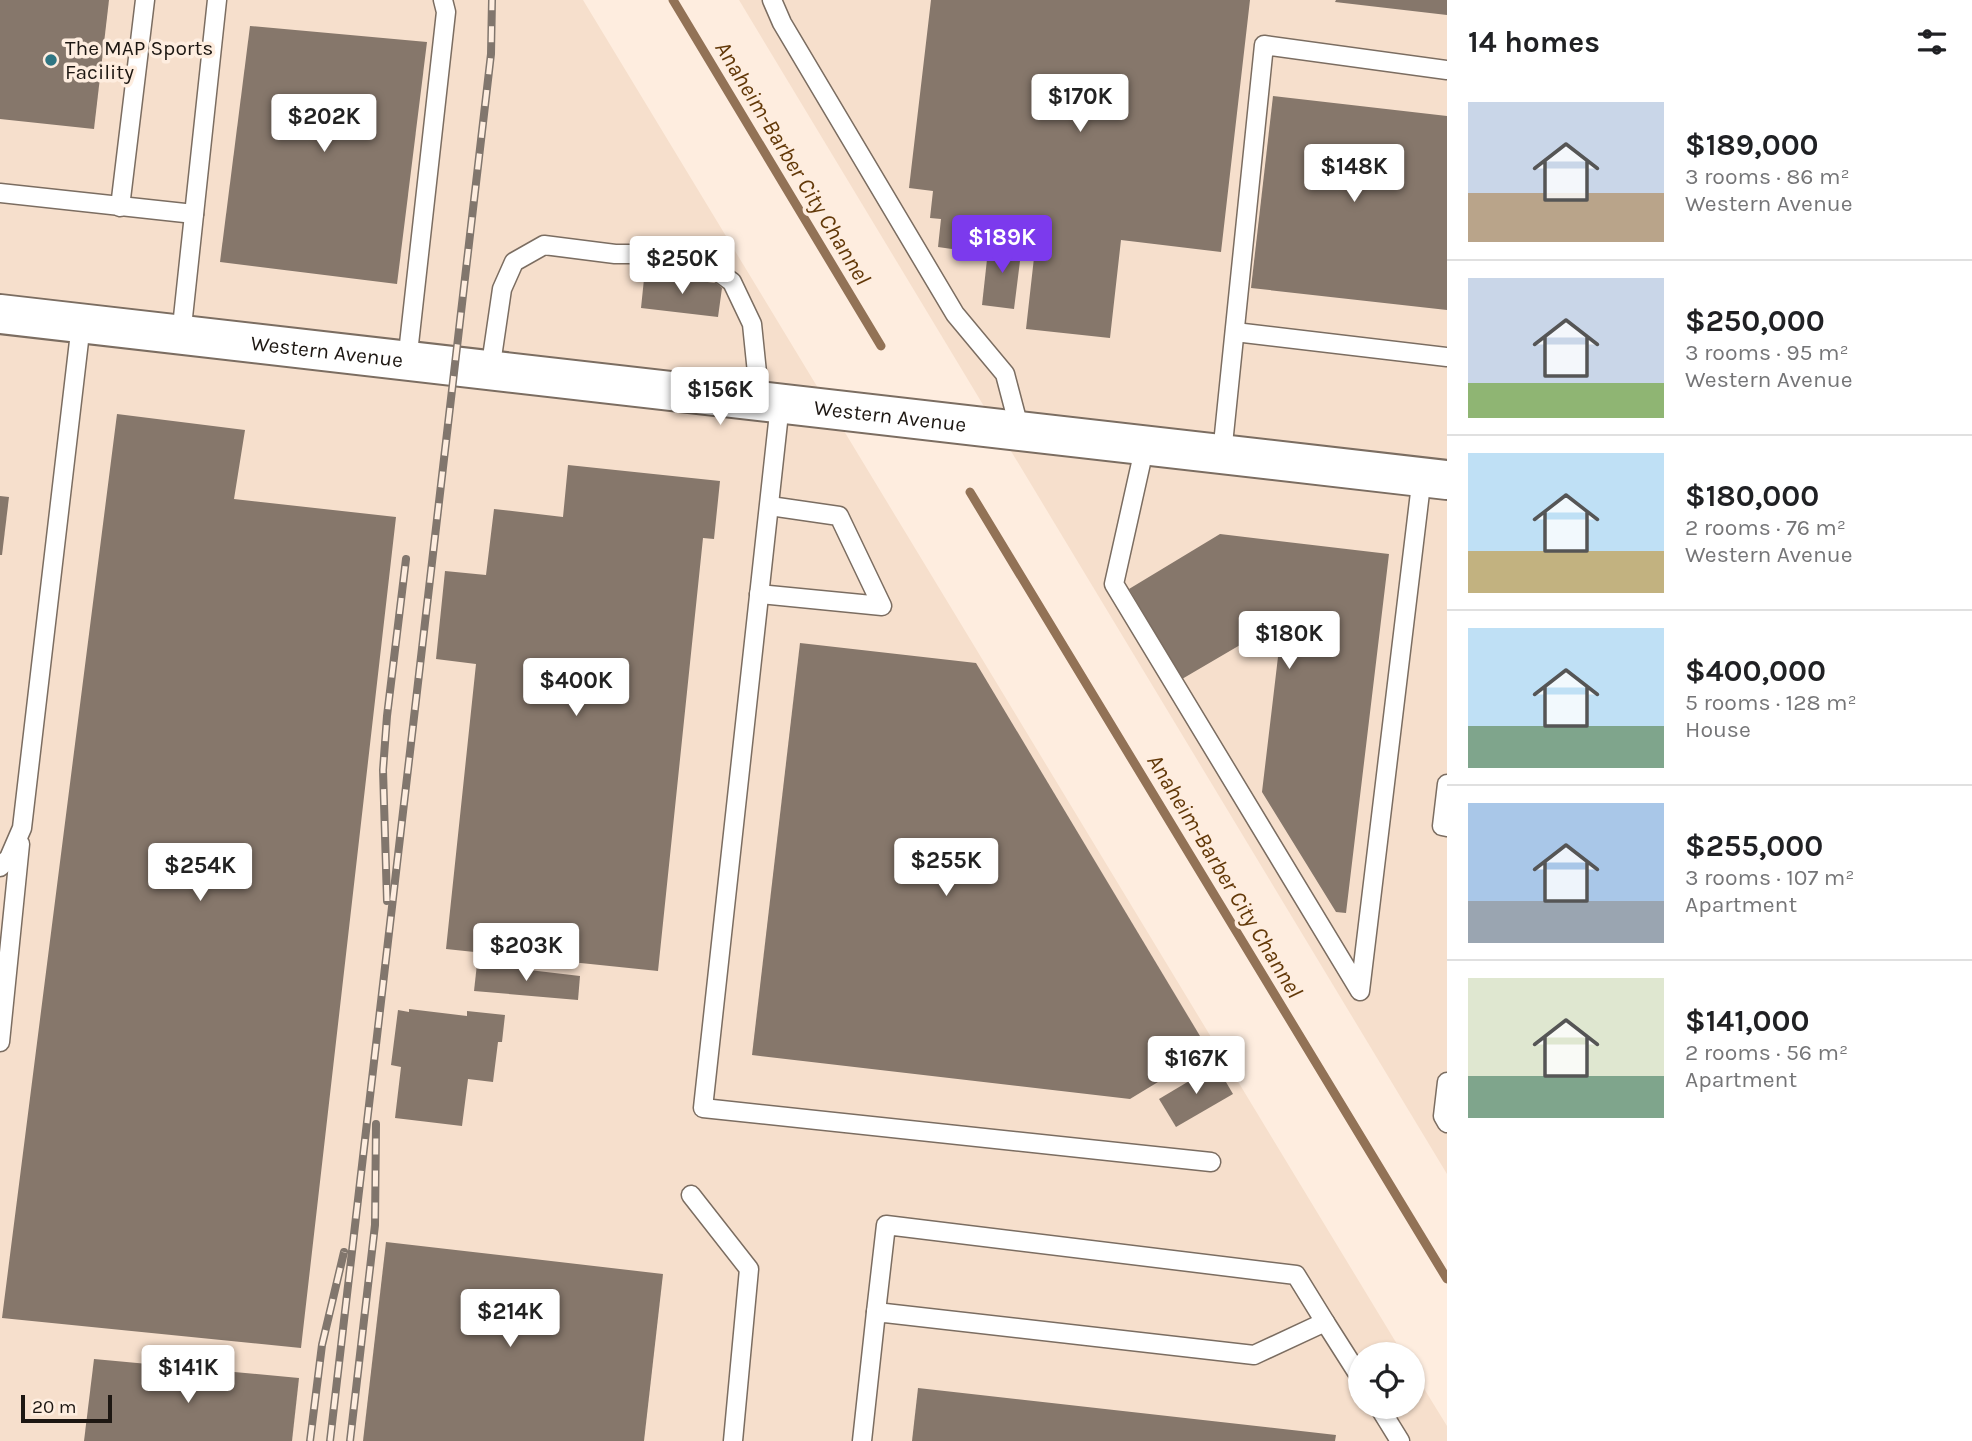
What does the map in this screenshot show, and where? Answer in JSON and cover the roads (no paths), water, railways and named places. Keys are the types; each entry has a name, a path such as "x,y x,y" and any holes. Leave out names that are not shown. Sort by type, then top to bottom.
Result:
{"street":[{"name":"Western Avenue","path":"0,314 1435,478"}],"lane":[{"path":"120,207 145,0"},
{"path":"181,336 217,0"},
{"path":"407,362 446,12 443,0"},
{"path":"772,0 782,23 955,314 1004,374 1020,431"},
{"path":"1222,454 1264,45 1447,70"},
{"path":"0,193 194,214"},
{"path":"489,371 502,289 514,262 544,245 615,254 694,254 732,282 752,324 770,403 769,506 703,1108 1210,1162"},
{"path":"0,1042 22,828 81,324"},
{"path":"1235,332 1447,357"},
{"path":"1145,445 1114,584 1360,991 1435,478"},
{"path":"759,594 882,606 839,516 769,506"},
{"path":"1447,785 1442,827 1447,827"},
{"path":"0,867 9,858 22,828"},
{"path":"1447,1082 1443,1116 1447,1123"},
{"path":"691,1195 749,1269 733,1441"},
{"path":"862,1441 886,1225 1296,1275 1348,1358"},
{"path":"876,1312 1254,1355 1325,1322"},
{"path":"1386,1419 1400,1441"}],"waterway":[{"name":"Anaheim-Barber City Channel","path":"673,0 881,346"},
{"name":"Anaheim-Barber City Channel","path":"970,492 1447,1279"}],"railway":[{"path":"330,1441 491,54 492,0"},
{"path":"387,901 383,770 406,559"},
{"path":"350,1441 375,1225 376,1124"},
{"path":"310,1441 322,1345 344,1252"}],"place":[{"name":"The MAP Sports Facility","path":"51,60"}]}
